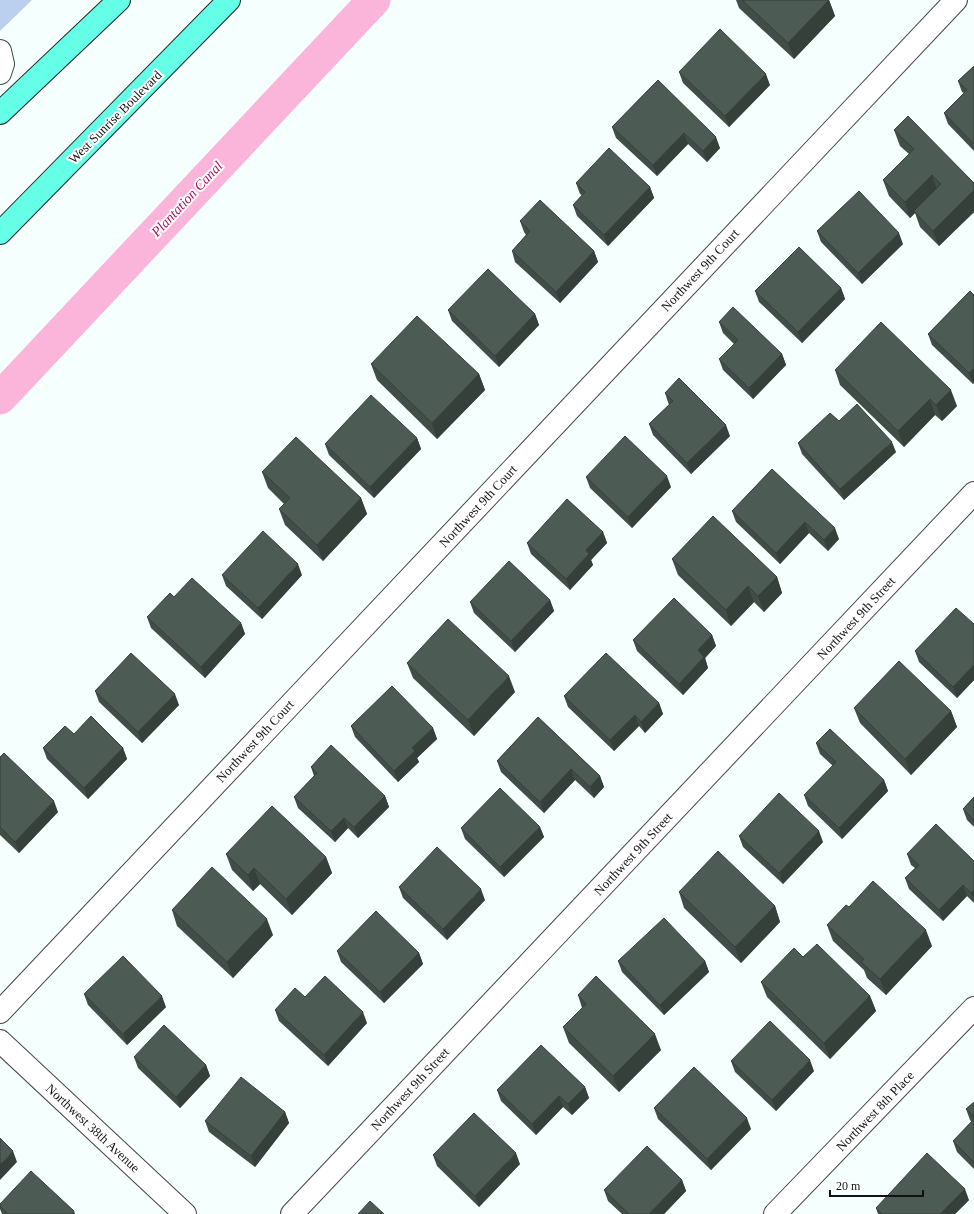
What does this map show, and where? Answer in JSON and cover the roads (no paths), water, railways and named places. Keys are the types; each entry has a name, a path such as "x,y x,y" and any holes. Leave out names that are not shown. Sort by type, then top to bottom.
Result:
{"main road":[{"path":"0,113 119,0"},
{"name":"West Sunrise Boulevard","path":"0,233 229,0"}],"street":[{"name":"Northwest 9th Court","path":"0,1012 956,0"},
{"path":"0,51 3,64 0,73"},
{"name":"Northwest 9th Street","path":"292,1214 974,493"},
{"name":"Northwest 8th Place","path":"775,1214 974,1008"},
{"name":"Northwest 38th Avenue","path":"0,1041 185,1214"}],"waterway":[{"name":"Plantation Canal","path":"0,398 374,0"}]}
